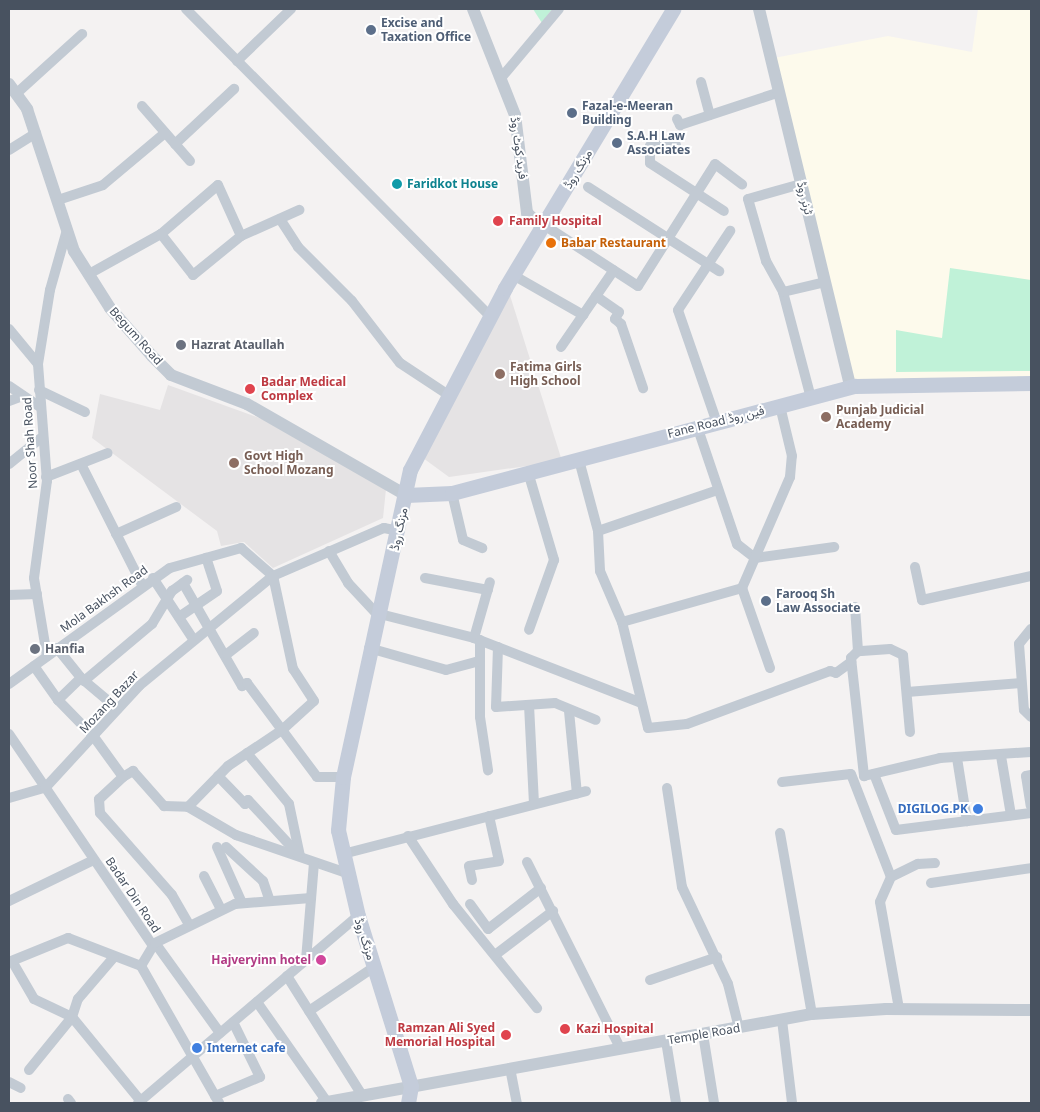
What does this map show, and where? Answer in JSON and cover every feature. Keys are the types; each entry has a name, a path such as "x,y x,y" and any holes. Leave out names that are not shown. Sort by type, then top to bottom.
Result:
{"main road":[{"name":"مزنگ روڈ","path":"408,1103 411,1086 358,916 338,830 343,777 376,613 400,531 413,461 447,394 513,275 673,9"},
{"name":"Fane Road فین روڈ","path":"406,495 452,493 579,460 716,420 851,388 1031,383"}],"street":[{"path":"186,9 490,316"},
{"path":"237,61 291,9"},
{"name":"فرید کوٹ روڈ","path":"473,9 502,78 515,115 527,213 543,227"},
{"path":"502,78 559,9"},
{"name":"ٹرنر روڈ","path":"758,9 851,388"},
{"path":"13,89 82,34"},
{"path":"701,82 710,115"},
{"name":"Begum Road","path":"13,89 36,133 68,230 89,274 110,308 172,374 247,404 406,495"},
{"path":"175,144 234,89"},
{"path":"677,118 680,125 778,93"},
{"path":"142,106 190,160"},
{"path":"9,150 36,133"},
{"path":"58,200 103,185 165,134"},
{"path":"676,145 650,146 650,164 724,212"},
{"path":"543,227 638,286 715,164 742,184"},
{"path":"801,184 748,199 766,262 783,292 811,398"},
{"path":"89,274 161,234 218,185 241,236"},
{"path":"588,187 719,271"},
{"path":"161,234 193,275 241,236 299,210"},
{"path":"280,219 298,247 352,301 400,364 447,394"},
{"name":"Noor Shah Road","path":"47,656 34,578 46,477 41,438 38,364 50,290 68,230"},
{"path":"716,420 678,310 730,231"},
{"path":"561,347 614,270"},
{"path":"513,275 583,315"},
{"path":"783,292 825,282"},
{"path":"596,296 619,312 615,319 621,324 643,388"},
{"path":"9,329 38,364"},
{"path":"9,386 39,406"},
{"path":"38,390 85,412"},
{"path":"9,401 23,396"},
{"path":"770,668 742,588 756,558 792,465 780,406"},
{"path":"697,426 736,544 756,558 834,547"},
{"path":"9,464 41,438"},
{"path":"46,477 108,453"},
{"path":"579,460 598,531 600,571 622,622 639,702 648,728 687,724 830,671 836,673 853,657 898,650 903,655 910,732"},
{"path":"80,464 142,585"},
{"path":"528,472 554,560 529,630"},
{"path":"598,531 718,490"},
{"path":"452,493 463,540 482,548"},
{"path":"116,534 176,507"},
{"name":"Mozang Bazar","path":"45,788 118,709 193,639 273,576 384,528 400,531"},
{"name":"Mola Bakhsh Road","path":"9,684 153,578 206,558 242,548 273,576"},
{"path":"329,551 348,583 376,613 477,639 639,702"},
{"path":"178,617 218,591 206,558"},
{"path":"915,567 922,600 1031,576"},
{"path":"188,807 218,776 247,753 282,730 314,701 293,669 273,576"},
{"path":"153,578 193,639"},
{"path":"425,578 489,586 477,639 480,661 480,717 488,770"},
{"path":"58,700 152,624 167,599 185,581 196,605 227,654 242,686 247,683 317,778 343,777"},
{"path":"622,622 742,588"},
{"path":"9,594 37,594"},
{"path":"855,607 853,657 864,776 957,758 1001,756 1031,752"},
{"path":"1031,629 1018,644 1024,710 1031,717"},
{"path":"227,654 254,633"},
{"path":"498,647 496,707 555,703 569,711 596,720"},
{"path":"57,648 82,679 118,709"},
{"path":"369,648 446,670 480,661"},
{"path":"34,666 58,700 94,737 124,777"},
{"path":"907,692 1021,683"},
{"path":"529,705 534,804"},
{"path":"343,854 581,792 569,711"},
{"name":"Badar Din Road","path":"9,734 152,946 142,966"},
{"path":"247,753 289,804 301,857"},
{"path":"1001,756 1011,815"},
{"path":"957,758 967,821"},
{"path":"189,925 172,895 100,813 98,799 132,771 164,806 188,807 236,835 347,873"},
{"path":"782,782 851,774 891,877"},
{"path":"874,774 896,830 1031,812"},
{"path":"1031,775 1026,776 1031,806"},
{"path":"218,776 245,804 248,800 301,857"},
{"path":"9,798 45,788"},
{"path":"667,788 682,887 717,958 739,1028"},
{"path":"472,880 469,866 499,861 489,816"},
{"path":"780,833 812,1014"},
{"path":"408,836 495,955 537,1008"},
{"path":"242,903 221,847 264,881 270,901"},
{"path":"9,900 94,860"},
{"path":"527,862 620,1048"},
{"path":"899,1009 880,902 891,877 918,864 935,862"},
{"path":"306,960 314,863"},
{"path":"930,883 1031,868"},
{"path":"204,876 221,909"},
{"path":"470,904 488,928 541,888"},
{"path":"220,1033 155,943 221,909 242,903 311,898"},
{"path":"495,955 553,911"},
{"path":"233,1022 260,1077 217,1100 194,1055 142,966 62,938 11,962 34,999 72,1017 139,1102 194,1055 233,1022 257,1002 287,976 358,916"},
{"path":"29,1070 72,1017 78,999 114,957"},
{"path":"650,980 717,958"},
{"path":"309,1011 374,967"},
{"path":"287,976 362,1095"},
{"path":"257,1002 324,1103"},
{"name":"Temple Road","path":"324,1103 812,1014 899,1009 1031,1010"},
{"path":"782,1020 792,1103"},
{"path":"703,1034 714,1103"},
{"path":"666,1041 676,1103"},
{"path":"510,1068 517,1103"},
{"path":"9,1082 20,1088"}],"shaded area":[{"path":"978,9 1031,9 1031,378 855,386 774,58 888,36 972,52"},
{"name":"Fatima Girls High School","path":"508,289 562,461 449,477 423,458"},
{"name":"Govt High School Mozang","path":"168,385 262,419 386,489 383,518 273,568 244,542 221,546 217,531 92,438 100,394 160,410"}],"green space":[{"path":"533,9 552,9 542,23"},
{"path":"950,268 1031,280 1031,371 896,372 896,330 942,338"}],"place":[{"name":"Excise and Taxation Office","path":"371,30"},
{"name":"Fazal-e-Meeran Building","path":"572,113"},
{"name":"S.A.H Law Associates","path":"617,143"},
{"name":"Faridkot House","path":"397,184"},
{"name":"Family Hospital","path":"498,221"},
{"name":"Babar Restaurant","path":"551,243"},
{"name":"Hazrat Ataullah","path":"181,345"},
{"name":"Fatima Girls High School","path":"500,374"},
{"name":"Badar Medical Complex","path":"250,389"},
{"name":"Punjab Judicial Academy","path":"826,417"},
{"name":"Govt High School Mozang","path":"234,463"},
{"name":"Farooq Sh Law Associate","path":"766,601"},
{"name":"Hanfia","path":"35,649"},
{"name":"DIGILOG.PK","path":"978,809"},
{"name":"Hajveryinn hotel","path":"321,960"},
{"name":"Kazi Hospital","path":"565,1029"},
{"name":"Ramzan Ali Syed Memorial Hospital","path":"506,1035"},
{"name":"Internet cafe","path":"197,1048"}]}
